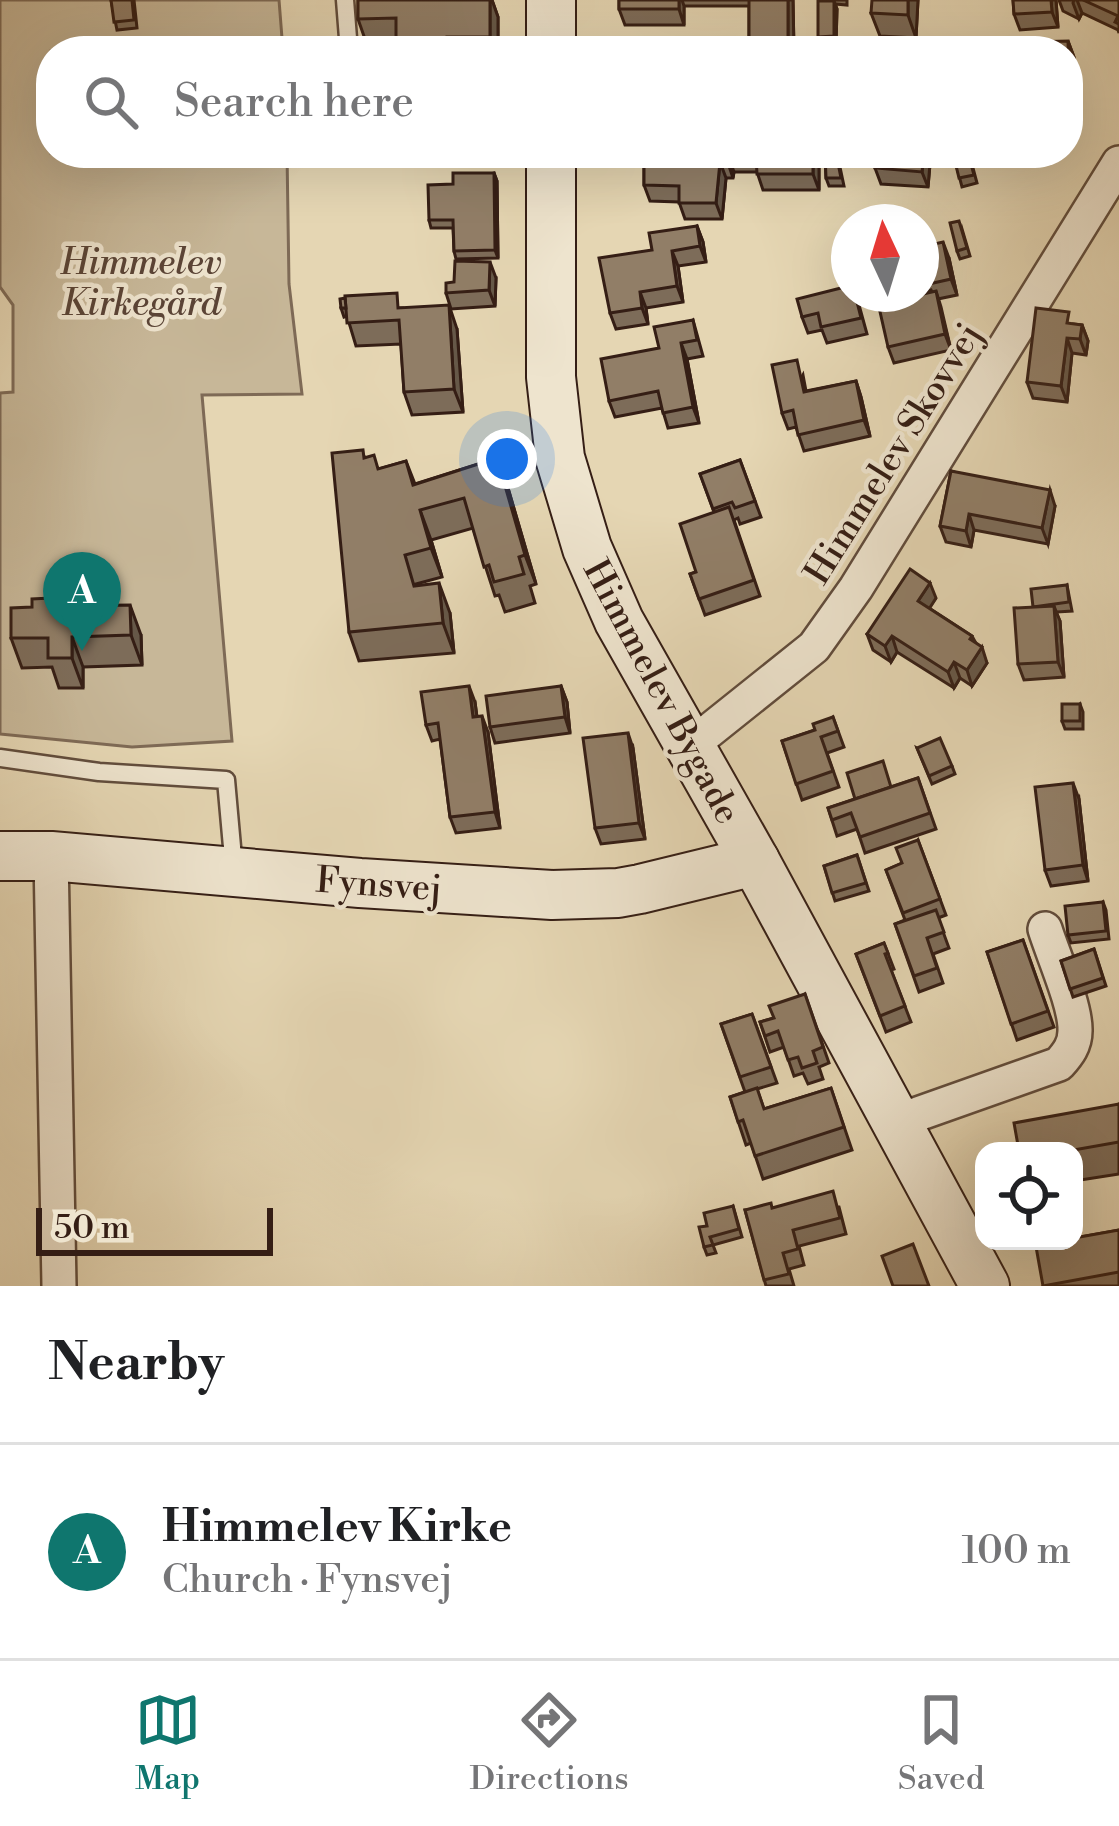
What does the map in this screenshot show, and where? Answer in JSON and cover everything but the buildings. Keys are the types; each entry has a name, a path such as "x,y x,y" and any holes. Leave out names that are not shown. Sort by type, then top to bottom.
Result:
{"street":[{"path":"551,0 551,36"},
{"name":"Himmelev Skovvej","path":"689,747 814,647 856,588 1119,163"},
{"name":"Himmelev Bygade","path":"551,168 551,377 560,458 586,548 620,621 898,1120 985,1286"},
{"name":"Fynsvej","path":"0,856 51,856 360,883 585,894 659,885 755,861"},
{"path":"51,856 59,1286"},
{"path":"898,1120 1059,1064 1071,1051 1076,1031 1045,929"}],"lane":[{"path":"345,0 348,36"},
{"path":"0,758 99,772 226,780 234,872"}],"green space":[{"name":"Himmelev Kirkegård","path":"0,0 279,0 282,36 36,36 36,168 287,168 289,284 302,394 202,395 232,741 132,747 0,734 0,393 13,392 13,305 0,287"}],"place":[{"name":"Himmelev Kirke","path":"82,651"}]}
